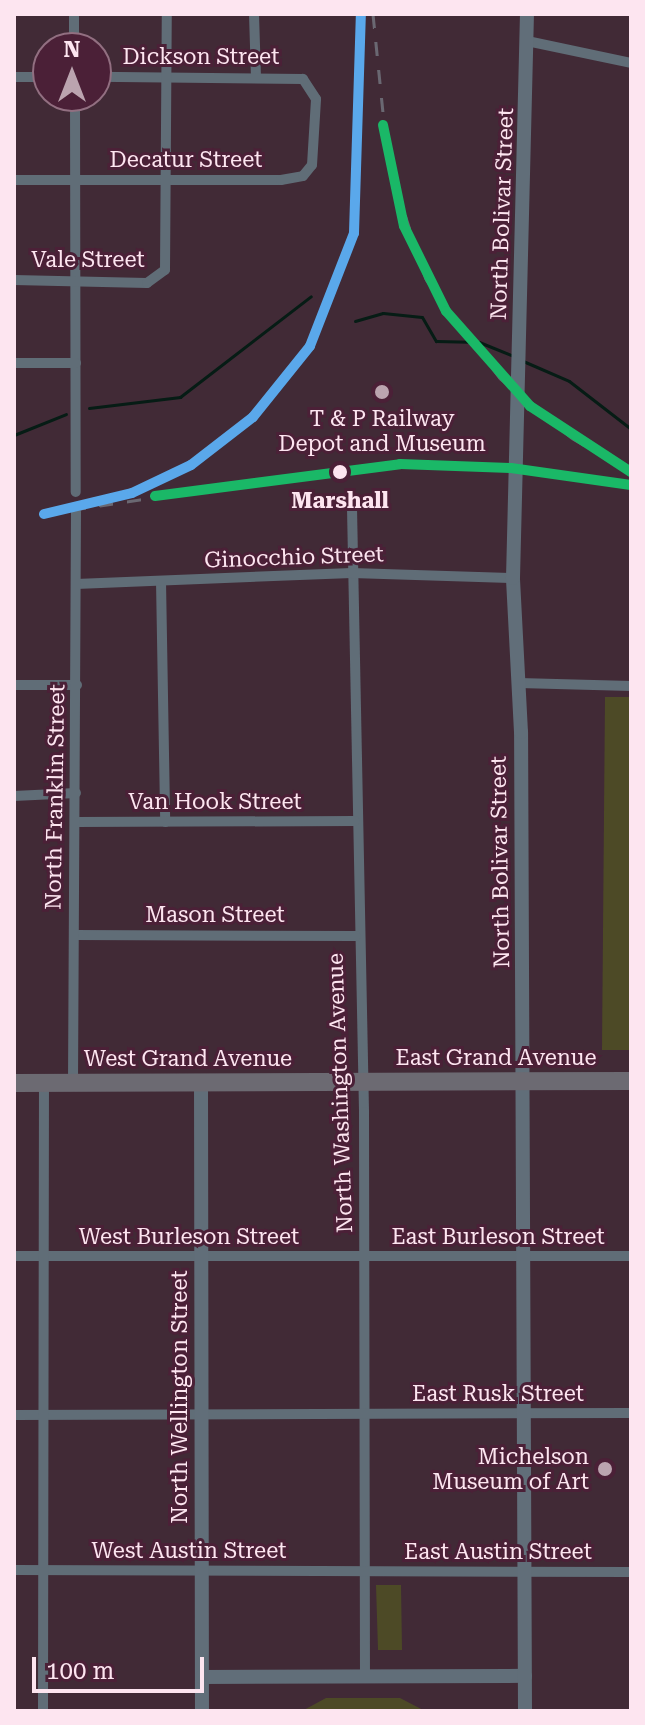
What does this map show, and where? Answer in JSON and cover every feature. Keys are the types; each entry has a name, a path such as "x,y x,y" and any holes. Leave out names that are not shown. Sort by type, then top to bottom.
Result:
{"highway":[{"name":"East Grand Avenue","path":"362,1083 631,1081"},
{"name":"West Grand Avenue","path":"14,1083 362,1083"}],"street":[{"path":"165,180 167,14"},
{"path":"254,14 256,76"},
{"name":"North Bolivar Street","path":"525,1711 524,1082 519,683 513,572 528,70 527,14"},
{"path":"527,41 631,63"},
{"name":"Dickson Street","path":"112,77 256,76 308,81 316,125"},
{"path":"75,112 76,492"},
{"name":"Decatur Street","path":"14,180 298,178 314,161 316,125"},
{"name":"Vale Street","path":"14,280 147,283 161,275 167,264 165,180"},
{"path":"14,363 76,363"},
{"name":"North Washington Avenue","path":"352,508 356,936 364,1257 365,1676"},
{"name":"North Franklin Street","path":"73,1083 76,512"},
{"name":"Ginocchio Street","path":"76,584 352,573 513,572"},
{"path":"161,581 165,822"},
{"path":"519,683 631,686"},
{"path":"14,685 77,685"},
{"path":"14,796 76,793"},
{"name":"Van Hook Street","path":"76,822 355,821"},
{"name":"Mason Street","path":"74,935 356,936"},
{"name":"North Wellington Street","path":"201,1082 202,1711"},
{"path":"43,1711 44,1083"},
{"name":"West Burleson Street","path":"14,1256 364,1257"},
{"name":"East Burleson Street","path":"364,1257 631,1256"},
{"name":"East Rusk Street","path":"14,1415 631,1413"},
{"name":"West Austin Street","path":"14,1570 365,1572"},
{"name":"East Austin Street","path":"365,1572 631,1572"},
{"path":"202,1677 525,1676"}],"shaded area":[{"path":"605,697 631,697 631,1050 602,1050"},
{"path":"376,1585 401,1585 402,1650 378,1650"},
{"path":"326,1698 400,1698 425,1711 302,1711"}],"waterway":[{"path":"89,408 180,397 311,296"},
{"path":"355,321 383,313 422,317 436,341 479,342 513,356"},
{"path":"523,361 569,381 631,429"},
{"path":"14,435 66,414"}],"railway":[{"path":"373,14 388,162 426,279 500,378 572,438 631,472"},
{"path":"44,514 369,465 511,468 631,485"}],"transit line":[{"path":"44,514 132,493 191,465 253,417 310,346 354,233 361,14"},
{"path":"383,125 404,226 446,311 530,406 631,472"},
{"path":"155,496 400,464 511,468 631,485"}],"place":[{"name":"T & P Railway Depot and Museum","path":"382,392"},
{"name":"Marshall","path":"340,472"},
{"name":"Michelson Museum of Art","path":"605,1469"}]}
